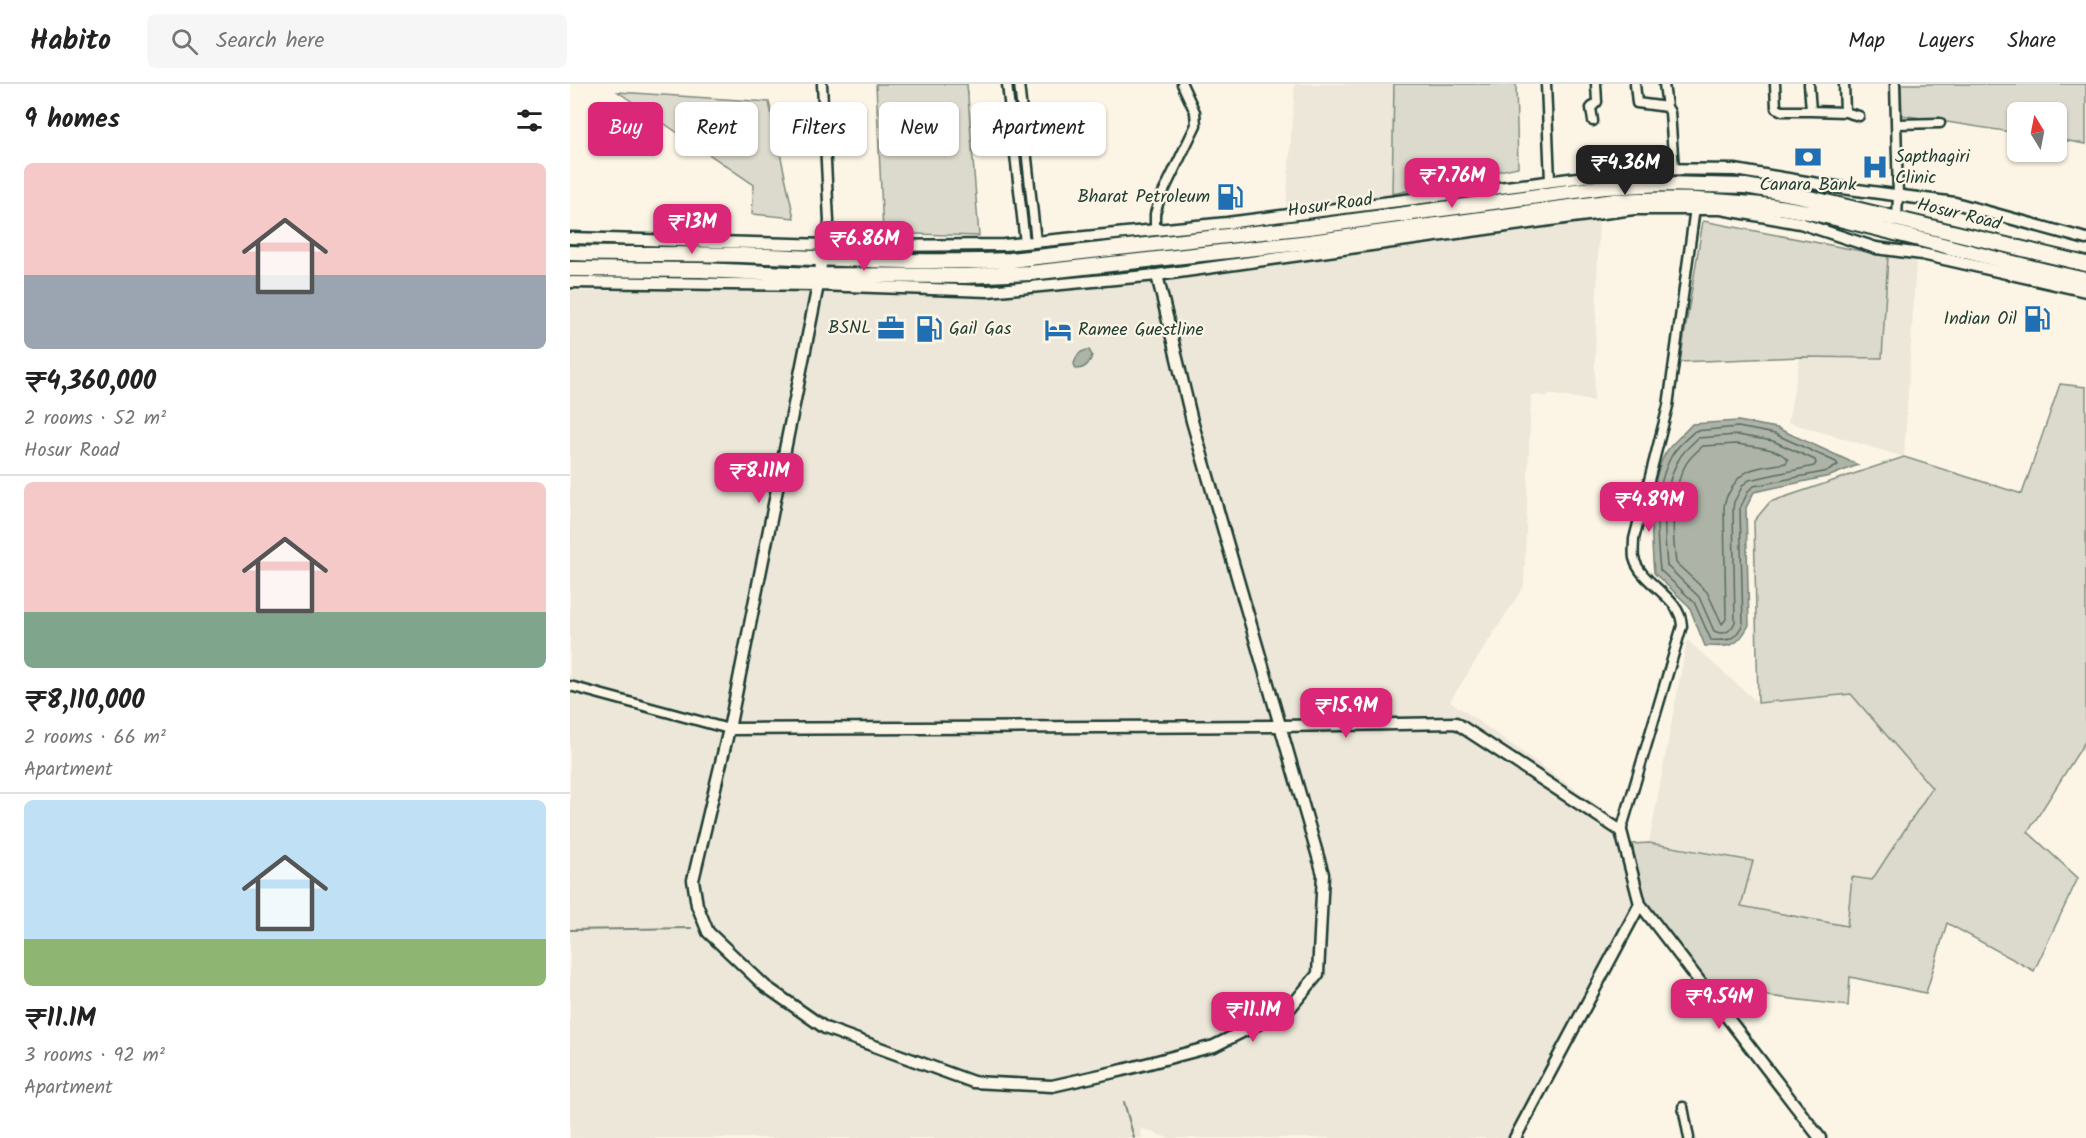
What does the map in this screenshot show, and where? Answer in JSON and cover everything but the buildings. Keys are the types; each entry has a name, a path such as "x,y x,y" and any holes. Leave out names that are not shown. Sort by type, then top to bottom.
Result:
{"highway":[{"name":"Hosur Road","path":"570,252 974,262 1010,260 1310,228 1543,195 1640,184 1744,186 1797,195 2086,264"},
{"name":"Hosur Road","path":"570,269 700,270 818,280 1030,273 1591,209 1655,198 1699,199 1762,205 1856,223 2031,273 2086,280"}],"street":[{"path":"822,84 829,221 827,237 820,245 818,280 729,729 693,880 697,905 708,932 765,986 825,1028 973,1082 1052,1086 1214,1046 1290,1008 1318,974 1323,874 1192,421 1157,275"},
{"path":"1007,84 1024,243"},
{"path":"1019,84 1036,242"},
{"path":"1155,231 1155,214 1159,201 1196,125 1195,112 1182,84"},
{"path":"1546,84 1550,181"},
{"path":"1593,121 1591,108 1597,102 1596,84"},
{"path":"1635,84 1636,103 1667,107"},
{"path":"1664,84 1667,107 1670,112 1674,169"},
{"path":"1775,84 1776,108 1782,111 1845,112 1859,116"},
{"path":"1809,84 1811,111"},
{"path":"1845,84 1845,112"},
{"path":"1895,84 1897,218"},
{"path":"1897,124 1940,123"},
{"path":"570,238 876,246 1024,243 1155,231 1337,210 1647,169 1674,169 1735,170 1955,203 2086,239"},
{"path":"1695,208 1668,406 1634,539 1634,556 1637,566 1676,606 1682,615 1682,626 1621,831 1640,904 1820,1138"},
{"path":"570,282 818,280 988,291 1157,275 1591,209 1695,208 1720,209 1800,223 1876,248 2031,273 2086,291"},
{"path":"570,686 729,729 1456,723 1621,831"},
{"path":"1515,1138 1640,904"},
{"path":"1683,1107 1689,1138"}],"shaded area":[{"path":"876,84 967,84 979,236 883,233 879,156 959,156 959,102 879,102 879,148"},
{"path":"1295,84 1394,84 1392,194 1286,206"},
{"path":"1394,84 1516,84 1518,167 1392,194"},
{"path":"1901,84 2086,84 2086,144 2067,141 2067,102 2007,102 2007,131 1902,115"},
{"path":"618,92 769,102 770,156 781,156 794,218 752,214 754,185 712,156 758,156 758,102 675,102 675,131 663,123 663,102 633,102"},
{"path":"1599,218 1594,401 1548,394 1548,396 1531,395 1524,586 1450,701 1619,820 1637,906 1522,1138 1168,1138 1140,1128 1142,1138 570,1138 570,291 668,289 988,293"},
{"path":"1703,221 1888,256 1882,358 1800,357 1680,362"},
{"path":"1888,256 1916,262 1904,457 1788,422 1800,357 1882,358"},
{"path":"2060,384 2086,387 2086,740 2028,832 2078,878 2034,971 1947,923 1926,993 1850,977 1848,1006 1712,989 1644,901 1632,844 1649,843 1753,861 1741,906 1847,926 1852,877 1872,880 1932,788 1851,694 1758,703 1754,521 1770,502 1904,457 2022,494"},
{"path":"1687,640 1758,703 1851,694 1932,788 1872,880 1852,878 1847,926 1741,906 1753,861 1649,843"}],"water":[{"path":"1089,350 1092,355 1088,363 1076,369 1074,364 1078,356 1081,352"},
{"path":"1738,421 1777,428 1858,465 1830,476 1754,492 1746,508 1749,625 1741,638 1732,644 1705,646 1689,606 1654,573 1652,508 1654,491 1662,460 1669,448 1692,424"}],"waterway":[{"path":"570,930 691,928"},
{"path":"1124,1102 1134,1138"}],"place":[{"name":"Canara Bank","path":"1808,157"},
{"name":"Sapthagiri Clinic","path":"1875,167"},
{"name":"Bharat Petroleum","path":"1230,197"},
{"name":"Indian Oil","path":"2037,319"},
{"name":"BSNL","path":"891,328"},
{"name":"Gail Gas","path":"929,329"},
{"name":"Ramee Guestline","path":"1058,330"}]}
